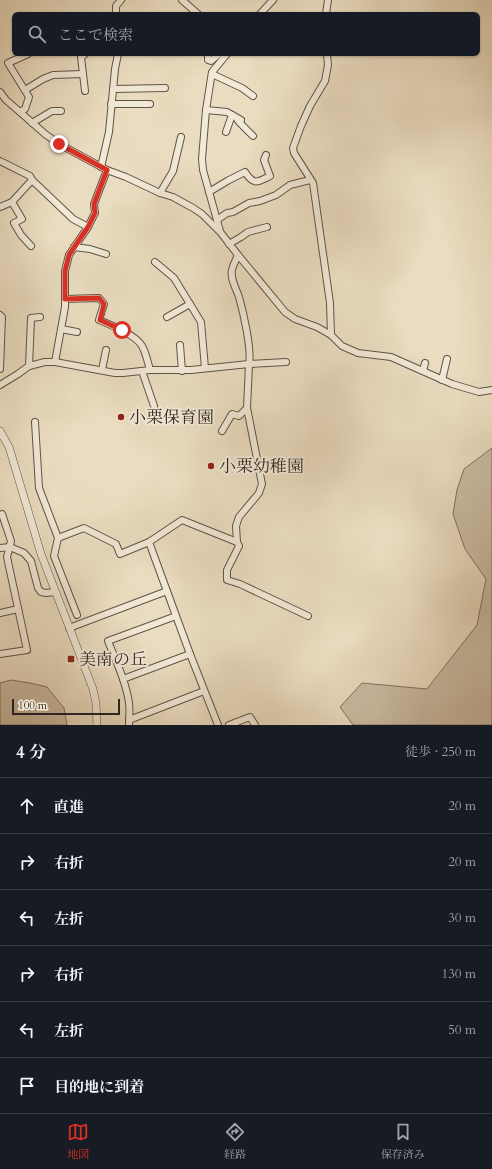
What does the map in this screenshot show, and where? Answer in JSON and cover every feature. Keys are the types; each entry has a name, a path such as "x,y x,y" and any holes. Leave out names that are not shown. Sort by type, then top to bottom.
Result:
{"street":[{"path":"116,12 116,6 121,0"},
{"path":"182,0 196,12"},
{"path":"262,12 273,0"},
{"path":"326,12 328,0"},
{"path":"20,112 25,109 29,97 8,63 24,56"},
{"path":"82,56 85,91"},
{"path":"55,362 65,307 65,271 69,255 88,227 95,213 94,204 104,168 118,56"},
{"path":"208,56 208,60 211,61 217,56"},
{"path":"221,233 203,170 202,159 206,110 212,74 226,56"},
{"path":"327,56 328,65 325,81 310,106 293,148 294,154 313,184 329,295 331,335"},
{"path":"24,90 53,75 83,74"},
{"path":"212,74 242,88 253,96"},
{"path":"12,83 19,80"},
{"path":"113,89 165,88"},
{"path":"0,92 6,100 32,123 59,144 104,168 126,176 173,198 202,214 221,233 285,312 295,319 317,327 331,335 342,346 358,353 392,358 452,384 479,392 492,390"},
{"path":"112,104 150,104"},
{"path":"206,110 226,112 236,117 240,124 253,136"},
{"path":"32,123 52,111 61,111"},
{"path":"226,132 236,117"},
{"path":"160,193 173,171 181,137"},
{"path":"209,192 245,172 253,182 257,182 270,176 264,160 266,155"},
{"path":"0,161 30,176 32,180 73,219 88,227"},
{"path":"0,207 12,202 32,180"},
{"path":"217,220 227,213 234,212 249,203 260,201 276,195 290,185 310,180"},
{"path":"12,202 22,219 14,223 21,235 31,246"},
{"path":"229,244 241,238 248,232 267,227"},
{"path":"74,247 90,249 106,254"},
{"path":"238,255 232,271 233,281 244,319 250,358 248,364 247,408 262,484 259,493 239,517 236,526 237,542 239,546 227,570 227,580 240,584 308,616"},
{"path":"155,262 174,278 201,322 205,368"},
{"path":"65,299 99,298 104,304 100,320 122,330 142,345 150,370"},
{"path":"167,317 190,304"},
{"path":"0,315 2,317 0,369"},
{"path":"29,366 31,318 40,317"},
{"path":"61,329 77,332"},
{"path":"180,345 182,371"},
{"path":"102,370 106,350"},
{"path":"442,380 447,359"},
{"path":"0,385 29,366 45,362 55,362 123,373 150,370 182,371 248,364 286,362"},
{"path":"423,372 425,363"},
{"path":"142,371 154,406"},
{"path":"222,431 232,414 239,416 247,408"},
{"path":"35,422 39,488 58,538 54,556 77,615"},
{"path":"0,431 9,447 41,554 93,689 96,703 97,725"},
{"path":"0,654 27,650 7,557 10,541 2,514"},
{"path":"58,538 84,528 116,544 120,554 149,542 182,520 237,542"},
{"path":"149,542 218,725"},
{"path":"0,548 10,547 24,553 31,561 38,588 41,592 55,592"},
{"path":"69,628 167,591"},
{"path":"0,613 18,608"},
{"path":"176,616 108,641 123,679 129,705 129,723 204,690"},
{"path":"123,679 190,654"},
{"path":"230,725 250,717 255,725"}],"shaded area":[{"path":"492,448 492,725 353,725 340,707 362,683 427,689 477,625 486,579 465,549 453,514 457,490 464,469"},
{"path":"11,680 47,687 64,708 67,725 0,725 0,683"}],"place":[{"name":"小栗保育園","path":"121,417"},
{"name":"小栗幼稚園","path":"211,466"},
{"name":"美南の丘","path":"71,659"}],"route":[{"path":"59,144 107,170 94,204 95,213 88,227 69,255 65,271 65,299 99,298 104,304 100,320 122,330"}]}
